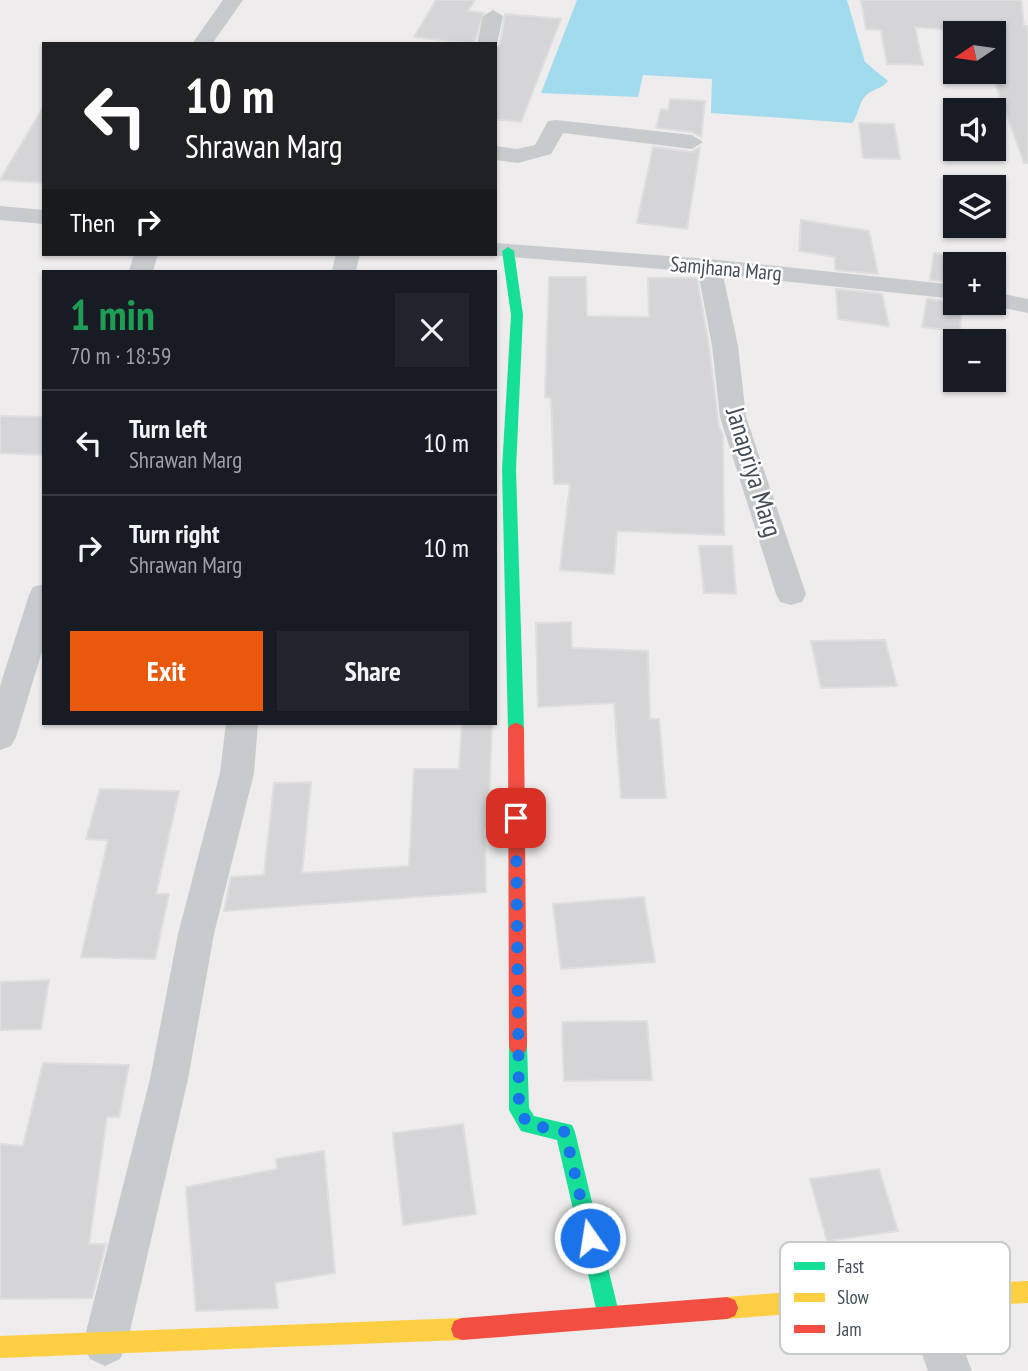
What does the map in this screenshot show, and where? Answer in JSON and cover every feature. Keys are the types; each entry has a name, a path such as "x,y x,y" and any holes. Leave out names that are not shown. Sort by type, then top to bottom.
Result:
{"street":[{"path":"203,42 233,0"},
{"path":"487,42 493,16"},
{"path":"497,153 518,156 543,149 556,126 692,142"},
{"path":"0,213 42,217"},
{"path":"501,250 517,315 509,469 515,633 519,1110 528,1124 565,1132 609,1317"},
{"name":"Samjhana Marg","path":"501,250 709,266 943,291"},
{"name":"Janapriya Marg","path":"709,266 733,417 791,594"},
{"path":"1006,301 1028,306"},
{"path":"0,737 42,601"},
{"path":"105,1344 169,1079 196,934 237,773 242,725"},
{"path":"1010,1293 1028,1292"},
{"path":"0,1348 417,1332 780,1304"},
{"path":"944,1354 950,1371"}],"water":[{"path":"577,0 847,0 865,62 888,81 865,96 852,123 711,113 712,79 643,75 638,97 541,93"}],"building":[{"path":"436,0 475,0 468,11 484,13 475,42 414,37"},
{"path":"861,0 1021,0 1024,26 1028,26 1028,163 1024,163 1006,113 1006,98 1000,98 995,84 1006,84 1006,21 943,21 943,29 915,27 923,65 887,64 881,30 866,29"},
{"path":"505,14 561,19 521,122 497,119 497,48 500,45"},
{"path":"670,99 705,101 701,137 692,132 656,128 661,109 668,110"},
{"path":"42,109 42,183 0,180"},
{"path":"859,123 894,124 900,159 863,158"},
{"path":"653,147 692,152 700,147 687,229 637,223"},
{"path":"801,220 869,231 878,274 835,270 835,257 799,251"},
{"path":"934,253 943,254 943,281 930,280"},
{"path":"549,277 586,277 587,316 649,317 648,278 697,278 719,427 723,435 724,535 617,531 614,574 560,570 570,484 554,484 551,398 545,397"},
{"path":"836,289 882,294 889,326 838,319"},
{"path":"927,299 943,301 943,315 961,315 960,329 922,327"},
{"path":"0,416 42,417 42,455 0,453"},
{"path":"699,546 732,546 736,594 704,593"},
{"path":"571,622 572,648 648,651 650,719 659,719 666,798 621,798 614,703 538,707 536,623"},
{"path":"885,640 897,686 821,688 811,641"},
{"path":"462,725 492,725 488,831 485,830 486,892 224,911 231,877 264,875 274,783 311,782 302,873 409,866 414,769 459,769"},
{"path":"100,789 179,791 156,894 169,894 155,959 81,957 108,840 86,839"},
{"path":"644,897 655,962 561,969 553,904"},
{"path":"49,980 41,1029 0,1030 0,982"},
{"path":"647,1021 652,1080 564,1081 562,1022"},
{"path":"43,1063 129,1065 119,1117 107,1117 89,1244 106,1244 92,1298 0,1299 0,1144 23,1146"},
{"path":"463,1124 476,1214 403,1225 393,1133"},
{"path":"324,1151 335,1273 275,1283 278,1308 196,1311 186,1187 277,1169 276,1159"},
{"path":"879,1169 898,1231 827,1241 810,1179"}],"traffic: fast":[{"path":"508,251 517,315 509,469 516,729"},
{"path":"518,1046 519,1110 528,1124 565,1132 609,1317"}],"traffic: slow":[{"path":"1010,1293 1028,1292"},
{"path":"727,1308 780,1304"},
{"path":"0,1347 462,1329"}],"traffic: jam":[{"path":"516,729 518,1046"},
{"path":"462,1329 727,1308"}],"route":[{"path":"516,818 519,1110 528,1124 565,1132 590,1238"}]}
